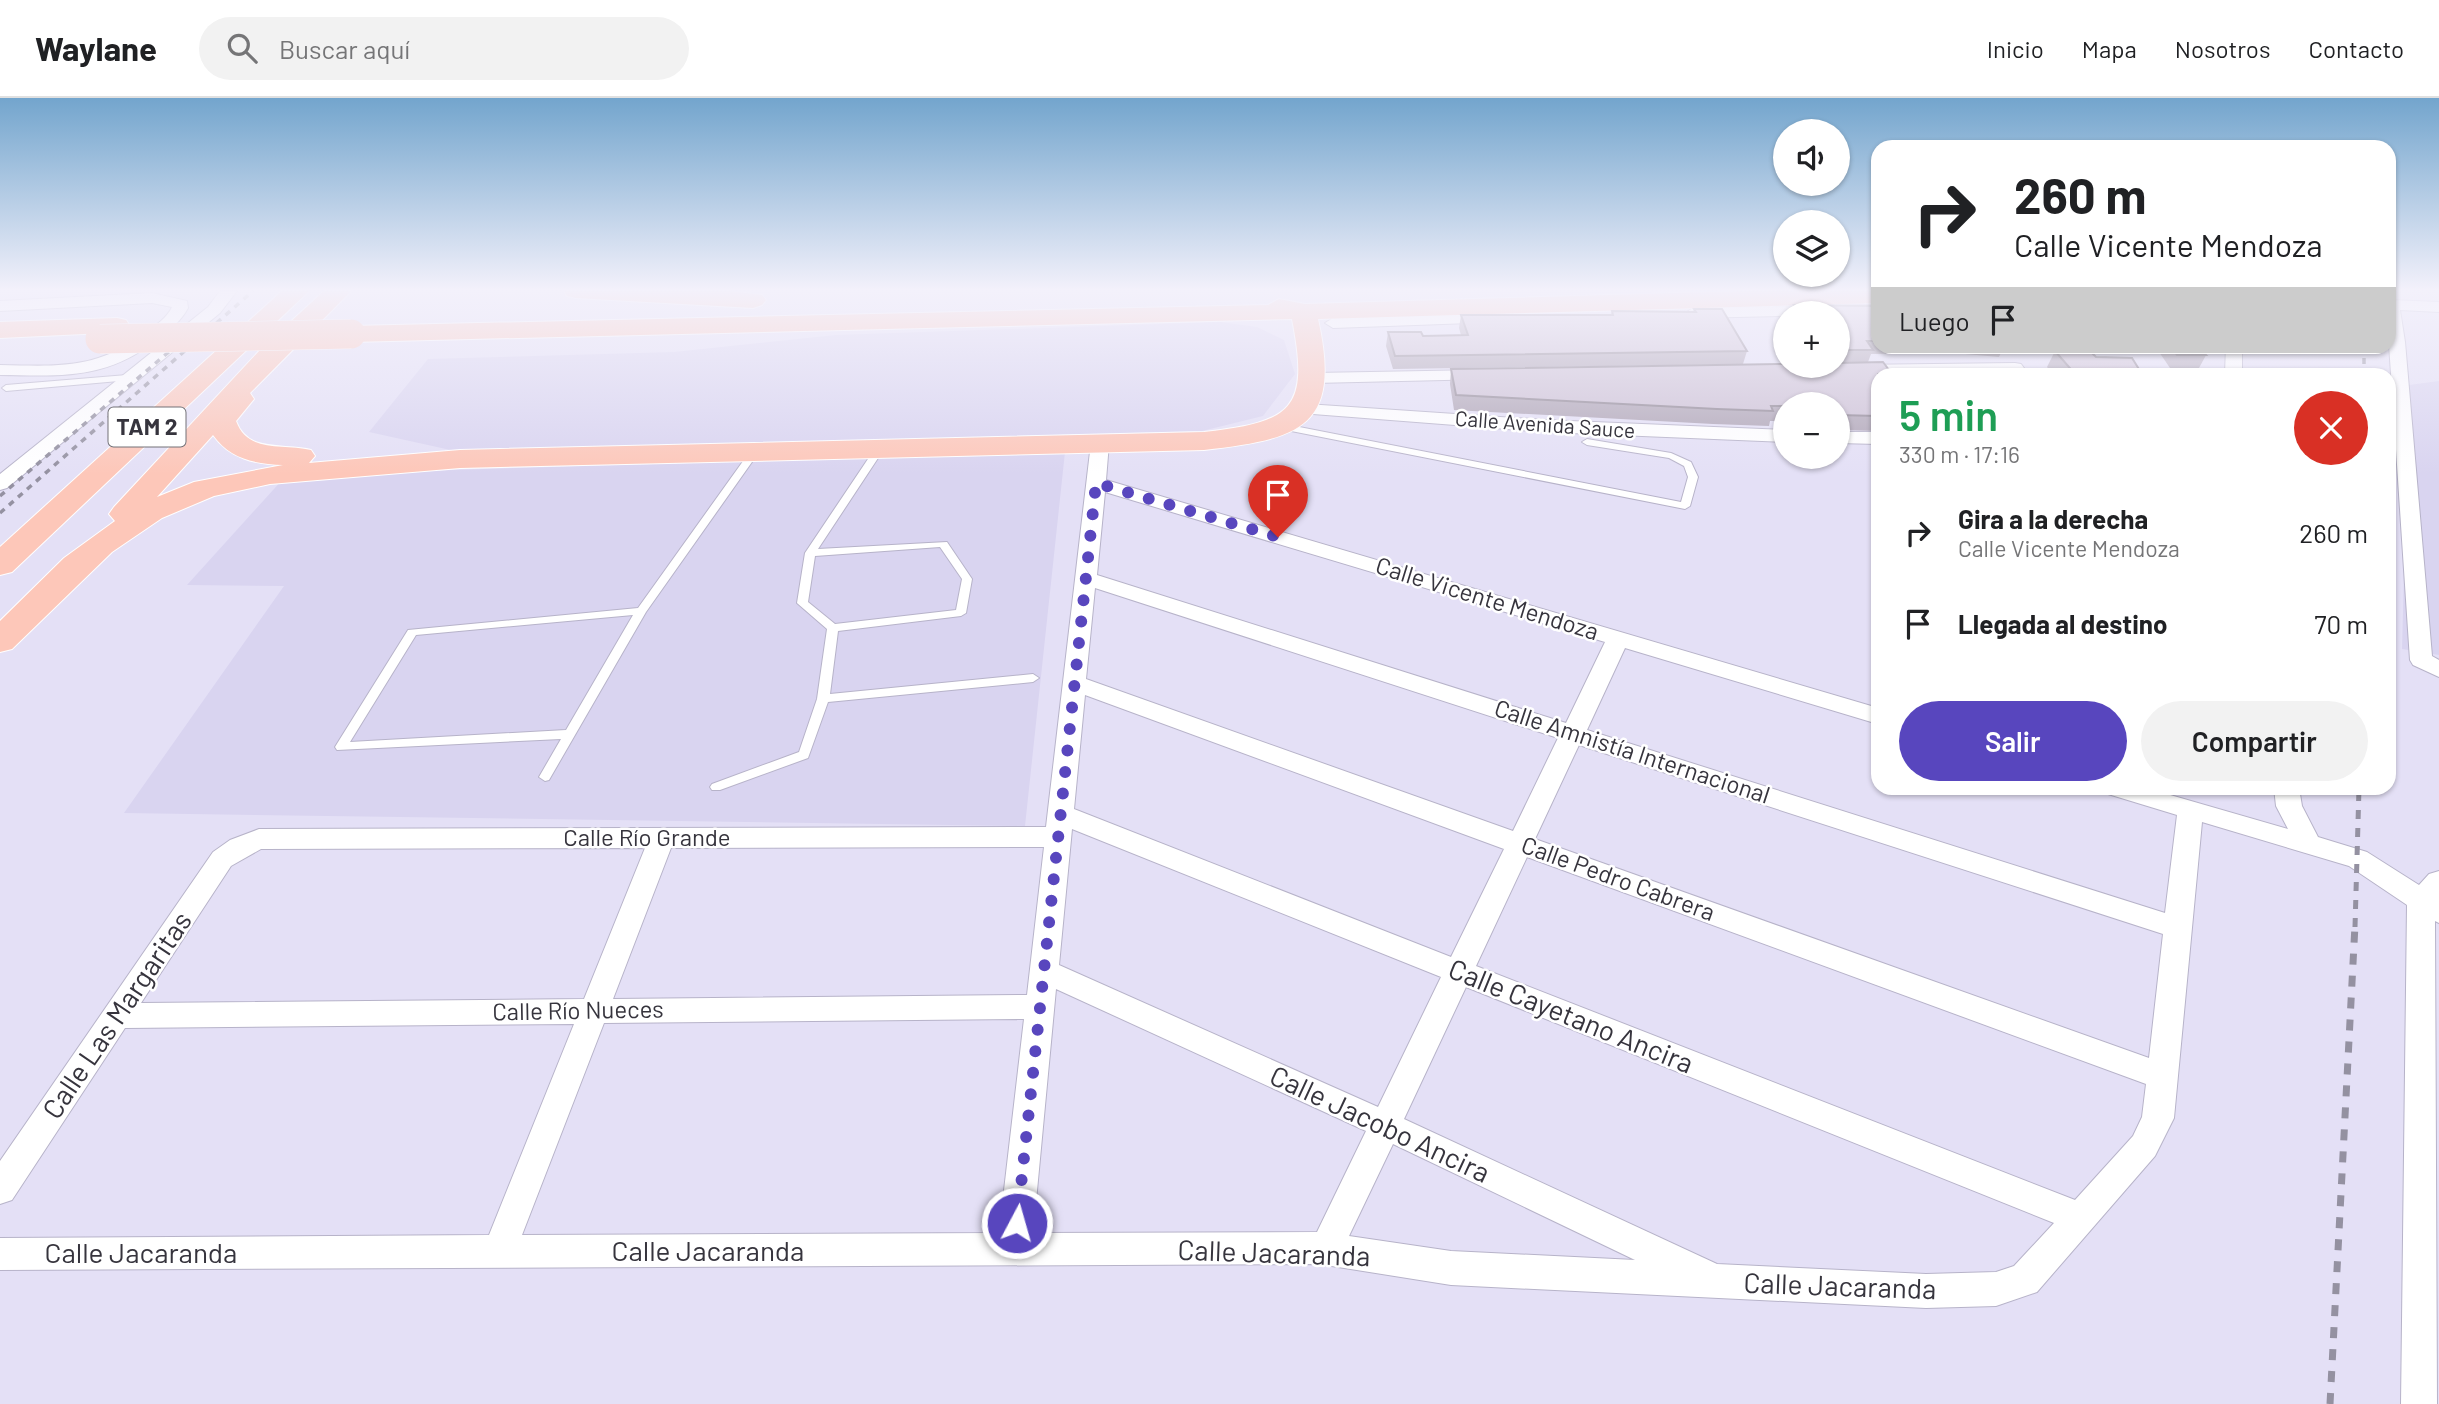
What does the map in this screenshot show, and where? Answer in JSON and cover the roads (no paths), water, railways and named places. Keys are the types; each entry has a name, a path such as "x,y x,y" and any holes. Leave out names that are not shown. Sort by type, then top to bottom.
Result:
{"main road":[{"name":"TAM 2","path":"0,641 167,470 273,352"},
{"path":"1300,352 1314,375"},
{"path":"1310,352 1314,375"},
{"path":"270,355 261,374 221,420 226,436 237,447 252,453 460,459 1215,440 1269,433 1295,418 1314,375 1320,352"},
{"path":"167,470 164,454 166,442 222,376 226,353"},
{"name":"TAM 2","path":"0,565 226,353"},
{"path":"0,583 37,555 103,496 167,470 261,465 330,456"},
{"path":"59,583 101,545 151,511 205,489 270,475 460,459"},
{"path":"167,470 270,475"}],"street":[{"path":"0,370 92,369 133,352"},
{"path":"1,481 160,352"},
{"path":"2398,352 2421,660 2439,670"},
{"path":"1850,370 1871,370"},
{"path":"1314,375 1506,375"},
{"name":"Calle Avenida Sauce","path":"1295,418 1773,435"},
{"path":"1850,438 1871,438"},
{"path":"1014,1250 1100,443"},
{"name":"Calle Vicente Mendoza","path":"1096,483 1871,714"},
{"name":"Calle Amnistía Internacional","path":"1085,578 2177,928"},
{"path":"1326,1249 1618,639"},
{"name":"Calle Pedro Cabrera","path":"1074,683 2161,1076"},
{"path":"2141,795 2358,859 2433,898 2430,1153 2420,1404"},
{"path":"2288,795 2289,806 2309,845"},
{"name":"Calle Jacaranda","path":"0,1254 1326,1249 1451,1268 1926,1291 1996,1289 2025,1280 2144,1146 2158,1118 2190,809"},
{"name":"Calle Río Grande","path":"239,847 258,839 662,838 1059,825"},
{"name":"Calle Cayetano Ancira","path":"1059,825 1459,971 2081,1217"},
{"path":"499,1252 662,838"},
{"name":"Calle Las Margaritas","path":"0,1189 222,859 239,847"},
{"name":"Calle Jacobo Ancira","path":"1044,971 1385,1125 1715,1281"},
{"name":"Calle Río Nueces","path":"117,1016 1040,1007"}],"lane":[{"path":"3,390 28,370"},
{"path":"3,390 127,378"},
{"path":"1295,418 1685,506 1693,477 1688,464 1671,456 1587,442"},
{"path":"810,553 943,544 967,579 961,613 833,628 802,603 810,553 879,449"},
{"path":"545,777 640,611 754,453"},
{"path":"569,734 341,747 412,632 640,611"},
{"path":"716,786 804,755 823,699 833,628"},
{"path":"823,699 1033,678"}],"railway":[{"path":"0,496 169,352"},
{"path":"0,513 184,352"},
{"path":"2364,354 2364,368"},
{"path":"2355,927 2359,795"},
{"path":"2330,1404 2355,925"}]}
